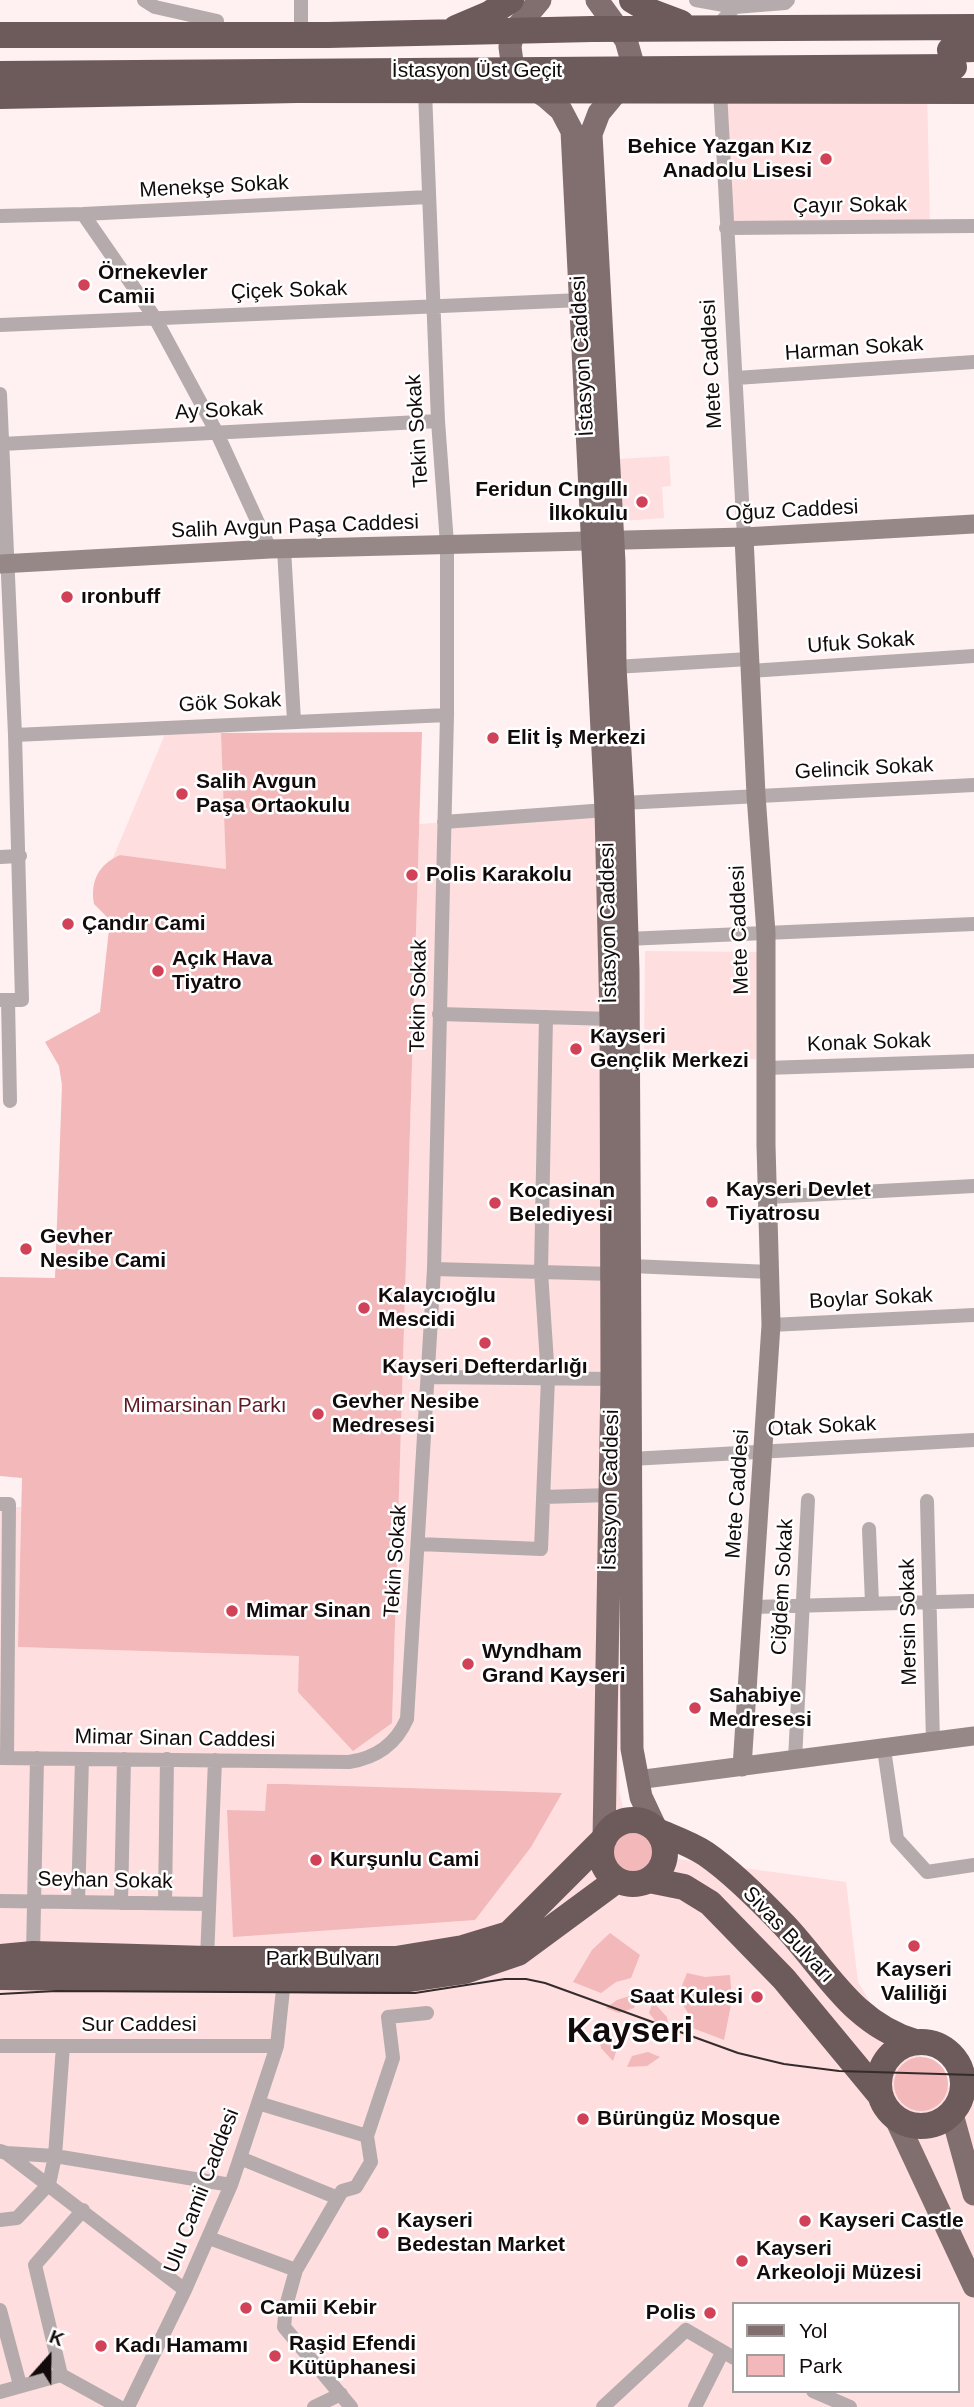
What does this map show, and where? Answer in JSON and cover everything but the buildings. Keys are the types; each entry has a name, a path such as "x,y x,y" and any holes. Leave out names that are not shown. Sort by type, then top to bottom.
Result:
{"highway":[{"path":"423,34 474,22 511,0"},
{"path":"632,0 667,19 714,29"},
{"path":"0,35 423,34 617,29 974,27"},
{"name":"İstasyon Üst Geçit","path":"0,56 963,58"},
{"name":"İstasyon Üst Geçit","path":"0,74 963,58"},
{"path":"0,96 210,91 974,91"},
{"path":"625,1821 639,1821 657,1831 664,1843 665,1858 659,1871 649,1880 630,1884 617,1880 607,1871 602,1859 604,1839 612,1828 625,1821"},
{"name":"Sivas Bulvarı","path":"657,1831 705,1853 758,1899 860,2013 891,2034 915,2042"},
{"name":"Park Bulvarı","path":"0,1958 33,1954 207,1959 396,1959 463,1948 509,1934 604,1839"},
{"name":"Park Bulvarı","path":"0,1977 396,1981 465,1971 518,1953 617,1880"},
{"name":"Sivas Bulvarı","path":"649,1880 684,1887 710,1903 784,1979 887,2106"},
{"path":"948,2051 959,2065 964,2082 961,2109 945,2120 928,2126 911,2125 887,2106 879,2078 886,2061 898,2049 915,2042 932,2043 948,2051 974,2055"}],"main road":[{"path":"513,32 540,0"},
{"path":"597,0 617,29"},
{"name":"İstasyon Caddesi","path":"604,1839 612,1379 622,1270 626,939 615,806 602,539 592,134 599,113 628,78 632,61 626,40 617,29"},
{"name":"İstasyon Caddesi","path":"513,32 510,55 515,69 524,82 561,110 572,131 581,300 615,667 611,1018 631,1459 632,1749 641,1797 657,1831"},
{"path":"887,2106 974,2286"},
{"path":"961,2109 974,2194"}],"street":[{"path":"144,0 155,7 217,22"},
{"path":"301,0 301,35"},
{"path":"696,0 735,7 785,3 788,0"},
{"path":"714,29 735,7"},
{"name":"Tekin Sokak","path":"349,1762 369,1758 386,1748 399,1735 407,1719 434,1269 447,715 447,544 438,421 425,91"},
{"name":"Mete Caddesi","path":"719,91 756,795 766,933 771,1325 742,1767"},
{"name":"Menekşe Sokak","path":"0,216 429,197"},
{"path":"83,214 155,318 277,549 294,721"},
{"name":"Çayır Sokak","path":"726,228 974,226"},
{"name":"Çiçek Sokak","path":"0,325 581,300"},
{"name":"Harman Sokak","path":"736,378 974,362"},
{"path":"0,394 4,564 20,856 10,1000 10,1101"},
{"name":"Ay Sokak","path":"2,444 438,421"},
{"name":"Oğuz Caddesi","path":"602,539 744,537 974,524"},
{"name":"Salih Avgun Paşa Caddesi","path":"4,564 277,549 602,539"},
{"name":"Ufuk Sokak","path":"615,667 750,665 974,656"},
{"name":"Gök Sokak","path":"15,735 447,715"},
{"name":"Gelincik Sokak","path":"444,822 756,795 974,785"},
{"path":"0,857 20,856"},
{"path":"626,939 974,924"},
{"path":"439,1014 611,1018"},
{"path":"418,1544 541,1549 548,1378 541,1272 547,1017"},
{"name":"Konak Sokak","path":"766,1068 974,1061"},
{"path":"768,1197 974,1186"},
{"path":"434,1269 770,1272"},
{"name":"Boylar Sokak","path":"771,1325 974,1315"},
{"path":"429,1377 612,1379"},
{"name":"Otak Sokak","path":"631,1459 974,1440"},
{"path":"543,1497 611,1496"},
{"name":"Ciğdem Sokak","path":"795,1760 808,1500"},
{"name":"Mersin Sokak","path":"927,1501 933,1742"},
{"path":"0,1504 9,1504 4,1758"},
{"path":"869,1528 872,1603"},
{"path":"753,1607 974,1601"},
{"path":"637,1780 974,1736"},
{"path":"884,1749 897,1839 927,1872 974,1865"},
{"name":"Mimar Sinan Caddesi","path":"4,1758 349,1762"},
{"path":"33,1954 37,1758"},
{"path":"78,1902 82,1759"},
{"path":"121,1903 124,1759"},
{"path":"164,1903 167,1759"},
{"path":"207,1959 215,1760"},
{"name":"Seyhan Sokak","path":"0,1901 209,1904"},
{"name":"Ulu Camii Caddesi","path":"128,2407 186,2290 231,2185 277,2046 284,1980"},
{"path":"351,2407 284,2327 286,2306 296,2270 342,2191 356,2187 371,2162 367,2136 393,2058 388,2017 427,2013"},
{"name":"Sur Caddesi","path":"0,2046 277,2046"},
{"path":"0,2220 16,2218 49,2184 55,2157 63,2046"},
{"path":"258,2103 367,2136"},
{"path":"3,2152 55,2157 231,2185"},
{"path":"3,2152 49,2184 186,2290"},
{"path":"240,2158 338,2198"},
{"path":"61,2375 36,2265 83,2210"},
{"path":"209,2238 296,2270"},
{"path":"0,2310 20,2385"},
{"path":"603,2407 686,2330 728,2355 695,2407"},
{"path":"0,2392 61,2375 119,2407"},
{"path":"818,2393 850,2407"},
{"path":"314,2407 341,2394"}],"shaded area":[{"name":"Behice Yazgan Kız Anadolu Lisesi","path":"720,91 927,91 930,226 726,228"},
{"name":"Feridun Cıngıllı İlkokulu","path":"669,456 671,486 662,487 664,518 621,521 617,459"},
{"name":"Salih Avgun Paşa Ortaokulu","path":"221,724 226,869 121,855 113,858 168,727"},
{"path":"613,812 620,1591 619,1791 634,1853 846,1882 858,1982 873,2007 884,2016 922,2034 921,2086 974,2089 974,2407 0,2407 0,1507 21,1507 19,1647 299,1656 392,1723 419,824"},
{"path":"645,951 757,952 756,1059 644,1058"}],"green space":[{"name":"Mimarsinan Parkı","path":"422,732 392,1723 353,1751 298,1692 299,1656 18,1647 22,1478 0,1476 0,1277 55,1278 62,1085 59,1066 45,1042 100,1012 110,920 94,904 93,888 101,868 120,855 226,869 221,733"},
{"path":"267,1784 562,1793 531,1847 475,1920 233,1937 227,1810 265,1811"},
{"path":"633,1831 648,1837 654,1852 648,1867 633,1873 618,1867 612,1852 618,1837"},
{"path":"610,1933 640,1955 631,1978 616,1982 601,1993 573,1982 592,1950"},
{"path":"687,1973 705,1977 730,1975 732,2000 724,2040 690,2027 689,2015 678,1996"},
{"path":"638,1996 634,2008 619,2013 606,2008 617,2000"},
{"path":"653,2002 667,2017 670,2034 658,2029 649,2013"},
{"path":"598,2032 610,2037 617,2049 613,2061 601,2048"},
{"path":"648,2052 660,2057 647,2066 627,2067 632,2056"},
{"path":"921,2057 940,2065 948,2084 940,2103 921,2111 902,2103 894,2084 902,2065"}],"tram line":[{"path":"0,1994 56,1991 415,1993 505,1979 526,1979 545,1983 738,2053 784,2064 839,2071 974,2075"}],"place":[{"name":"Behice Yazgan Kız Anadolu Lisesi","path":"826,159"},
{"name":"Örnekevler Camii","path":"84,285"},
{"name":"Feridun Cıngıllı İlkokulu","path":"642,502"},
{"name":"ıronbuff","path":"67,597"},
{"name":"Elit İş Merkezi","path":"493,738"},
{"name":"Salih Avgun Paşa Ortaokulu","path":"182,794"},
{"name":"Polis Karakolu","path":"412,875"},
{"name":"Çandır Cami","path":"68,924"},
{"name":"Açık Hava Tiyatro","path":"158,971"},
{"name":"Kayseri Gençlik Merkezi","path":"576,1049"},
{"name":"Kayseri Devlet Tiyatrosu","path":"712,1202"},
{"name":"Kocasinan Belediyesi","path":"495,1203"},
{"name":"Gevher Nesibe Cami","path":"26,1249"},
{"name":"Kalaycıoğlu Mescidi","path":"364,1308"},
{"name":"Kayseri Defterdarlığı","path":"485,1343"},
{"name":"Gevher Nesibe Medresesi","path":"318,1414"},
{"name":"Mimar Sinan","path":"232,1611"},
{"name":"Wyndham Grand Kayseri","path":"468,1664"},
{"name":"Sahabiye Medresesi","path":"695,1708"},
{"name":"Kurşunlu Cami","path":"316,1860"},
{"name":"Kayseri Valiliği","path":"914,1946"},
{"name":"Saat Kulesi","path":"757,1997"},
{"name":"Bürüngüz Mosque","path":"583,2119"},
{"name":"Kayseri Castle","path":"805,2221"},
{"name":"Kayseri Bedestan Market","path":"383,2233"},
{"name":"Kayseri Arkeoloji Müzesi","path":"742,2261"},
{"name":"Camii Kebir","path":"246,2308"},
{"name":"Polis","path":"710,2313"},
{"name":"Kadı Hamamı","path":"101,2346"},
{"name":"Raşid Efendi Kütüphanesi","path":"275,2356"}],"district":[{"name":"Kayseri","path":"630,2032"}]}
